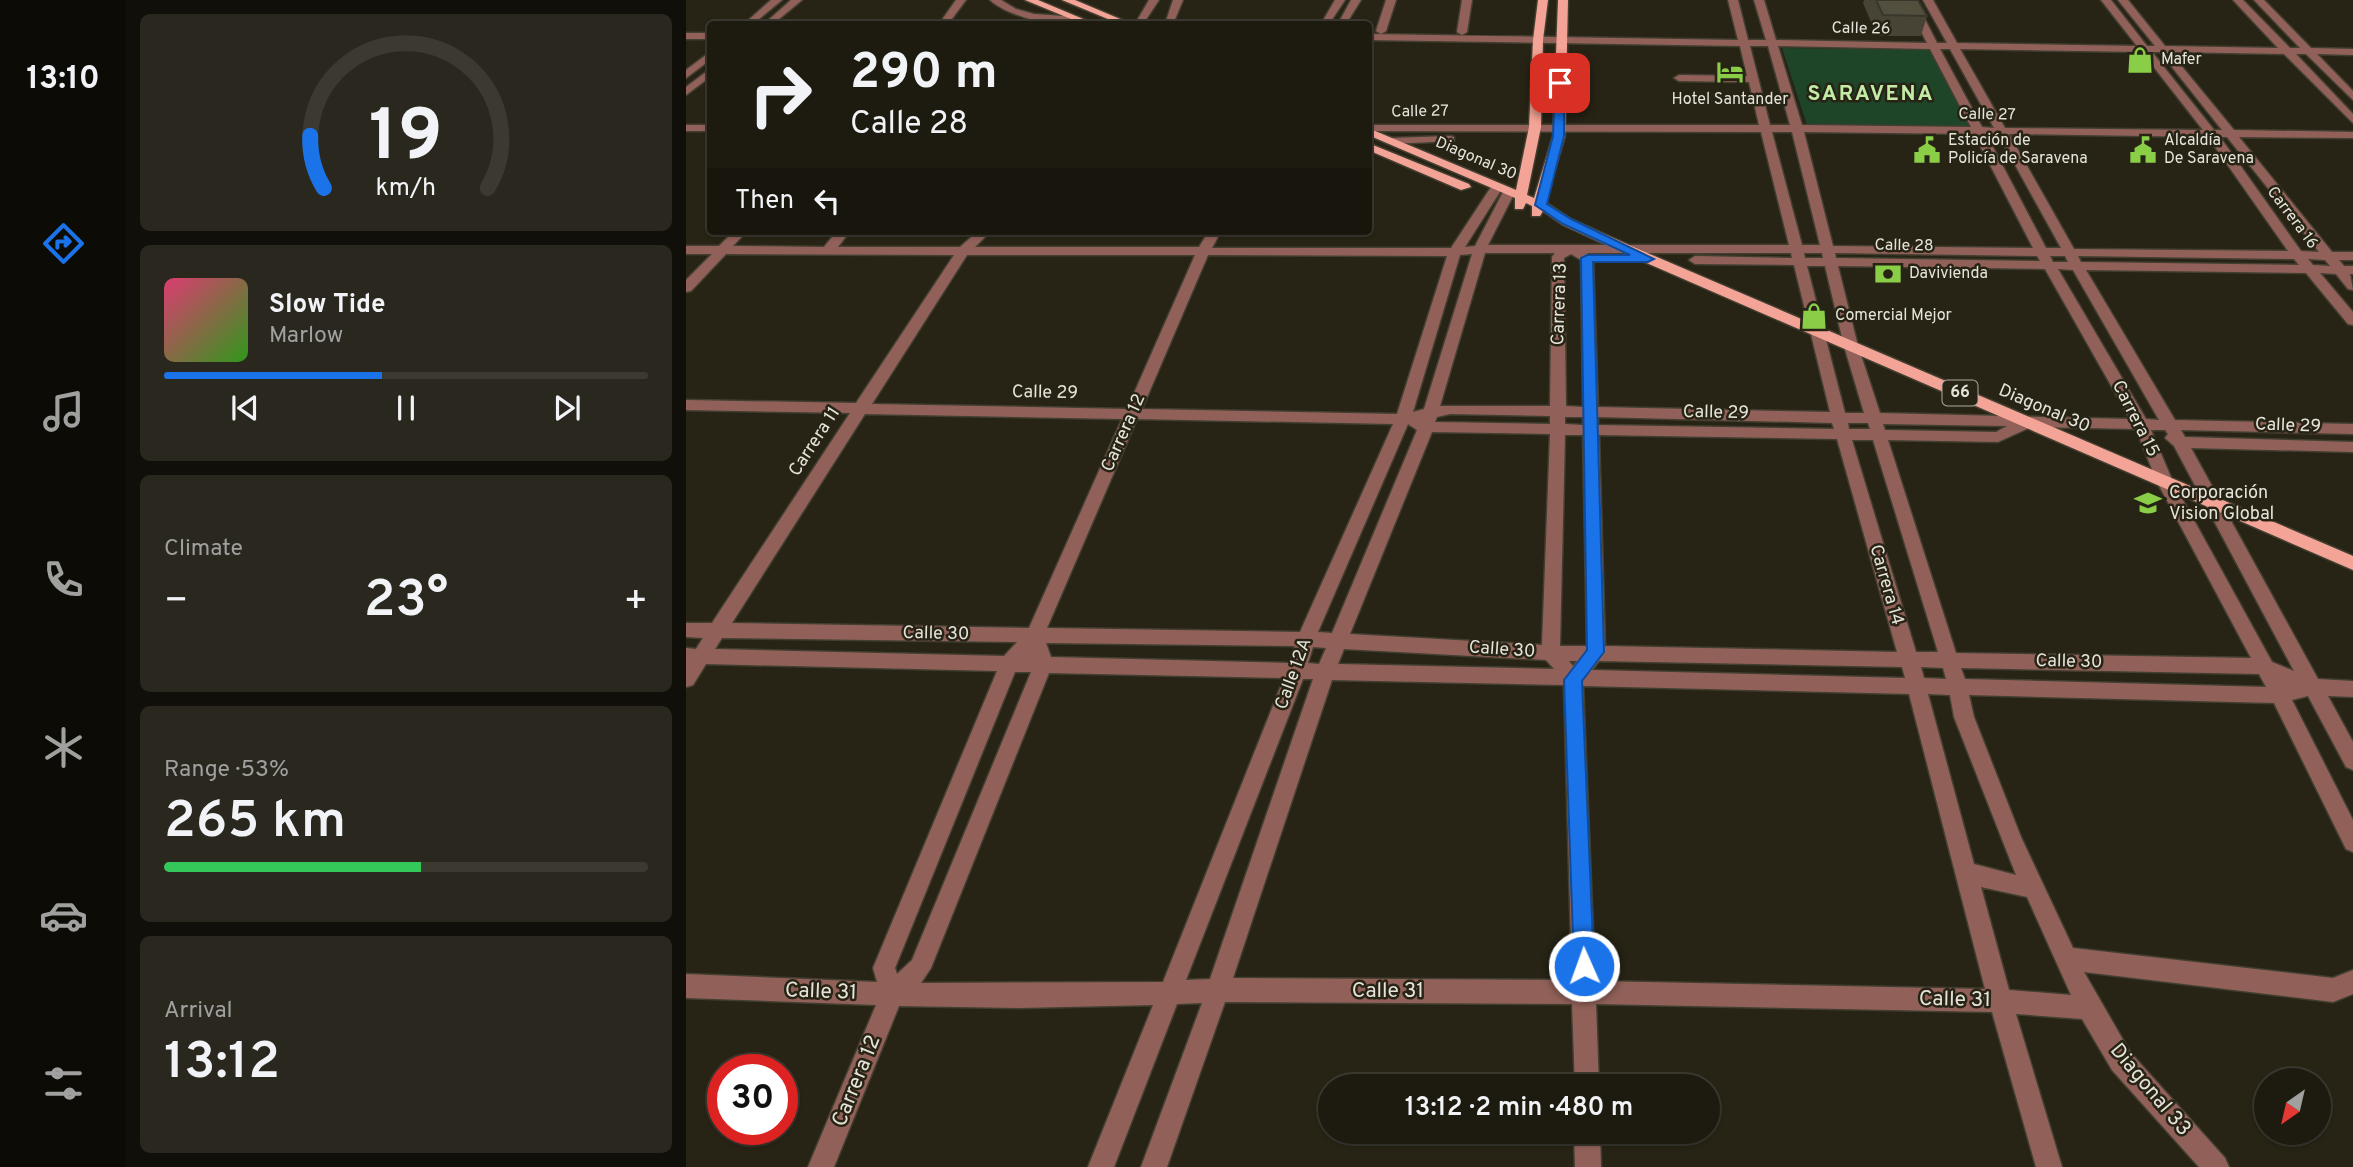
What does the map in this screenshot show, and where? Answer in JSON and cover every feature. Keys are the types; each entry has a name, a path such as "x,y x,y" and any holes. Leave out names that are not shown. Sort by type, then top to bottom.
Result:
{"main road":[{"path":"1030,0 1079,20"},
{"path":"1067,0 1120,21"},
{"path":"1507,197 1533,132 1542,0"},
{"path":"1539,209 1559,131 1563,0"},
{"name":"Diagonal 30","path":"1372,132 1507,197"},
{"name":"Diagonal 30","path":"1372,147 1539,209 1818,333 2353,563"}],"street":[{"path":"752,21 777,0"},
{"path":"772,21 797,0"},
{"path":"945,21 961,0"},
{"path":"996,0 1001,6 1027,15 1079,20"},
{"path":"1141,21 1154,0"},
{"path":"1170,21 1178,0"},
{"path":"1327,21 1340,0"},
{"path":"1344,21 1356,0"},
{"path":"1381,30 1391,0"},
{"path":"1462,32 1467,0"},
{"name":"Carrera 14","path":"1733,0 1769,133 1843,434 1917,687 2000,1001 2049,1167"},
{"name":"Carrera 14","path":"1759,0 1799,134 1852,346 1958,687 1964,717 2033,888 2089,1008"},
{"name":"Carrera 15","path":"1910,0 1983,135 2042,253 2141,424 2165,482 2280,695 2353,842"},
{"name":"Carrera 15","path":"1928,0 2069,252 2170,424 2353,761"},
{"name":"Carrera 16","path":"2106,0 2213,138 2298,256 2311,268 2353,321"},
{"name":"Carrera 16","path":"2123,0 2329,256 2346,270 2353,286"},
{"path":"2238,0 2353,120"},
{"path":"2259,0 2353,97"},
{"name":"Calle 26","path":"1372,30 1561,37 2141,46 2305,47 2353,44"},
{"path":"686,36 707,36"},
{"name":"Calle 26","path":"1372,37 1538,36"},
{"name":"Calle 26","path":"2305,47 2353,52"},
{"path":"686,75 707,58"},
{"path":"686,92 707,74"},
{"path":"1679,78 1755,79"},
{"path":"686,128 707,128"},
{"name":"Calle 27","path":"1372,130 1533,132"},
{"name":"Calle 27","path":"1391,141 1559,131 2213,138 2238,143 2353,144"},
{"name":"Calle 27","path":"2213,138 2230,133 2353,135"},
{"name":"Calle 12A","path":"1101,1167 1297,670 1306,639 1403,419 1455,252 1507,197"},
{"name":"Calle 12A","path":"1154,1167 1219,990 1326,670 1429,420 1478,253 1507,197"},
{"path":"686,288 737,235"},
{"path":"827,251 841,235"},
{"name":"Carrera 11","path":"686,679 694,656 718,631 859,408 962,252 981,235"},
{"name":"Carrera 12","path":"892,995 884,968 1010,662 1034,636 1213,235"},
{"name":"Calle 28","path":"686,250 1564,253 1624,248 1799,256"},
{"name":"Calle 28","path":"1587,258 2069,252 2353,256"},
{"name":"Carrera 13","path":"1551,653 1564,253 1587,258 1596,652"},
{"name":"Calle 28","path":"1829,256 2079,266 2346,270"},
{"name":"Calle 29","path":"686,405 1403,419 1557,430 1878,435 1998,436 2028,422"},
{"name":"Calle 29","path":"1429,420 1450,409 2353,429"},
{"name":"Calle 29","path":"2141,424 2180,442 2353,447"},
{"name":"Calle 30","path":"686,630 1306,639 1551,653 2262,666 2314,687"},
{"path":"1034,636 1044,663"},
{"path":"1573,680 1596,652"},
{"path":"1551,653 1573,680 1587,1074"},
{"name":"Calle 30","path":"694,656 1326,670 1573,680 2280,695 2314,687 2353,689"},
{"name":"Carrera 12","path":"821,1167 892,995 920,968 1044,663"},
{"path":"1968,873 2001,883 2033,888"},
{"path":"2067,959 2333,990 2353,982"},
{"name":"Calle 31","path":"686,986 892,995 1168,994 1219,990 1585,992 2000,1001 2089,1008"},
{"name":"Diagonal 33","path":"2089,1008 2121,1061 2216,1167"},
{"path":"1587,1144 1588,1167"}],"green space":[{"path":"1782,48 1932,50 1974,127 1807,125"}],"building":[{"path":"1876,0 1918,0 1927,16 1883,15"}],"place":[{"name":"Mafer","path":"2140,60"},
{"name":"Hotel Santander","path":"1730,72"},
{"name":"Estación de Policía de Saravena","path":"1927,150"},
{"name":"Alcaldía De Saravena","path":"2143,150"},
{"name":"Davivienda","path":"1888,274"},
{"name":"Comercial Mejor","path":"1814,316"},
{"name":"Corporación Vision Global","path":"2148,503"}],"district":[{"name":"SARAVENA","path":"1871,94"}],"route":[{"path":"1560,83 1559,136 1541,205 1567,222 1648,259 1587,258 1596,652 1573,680 1584,966"}]}
